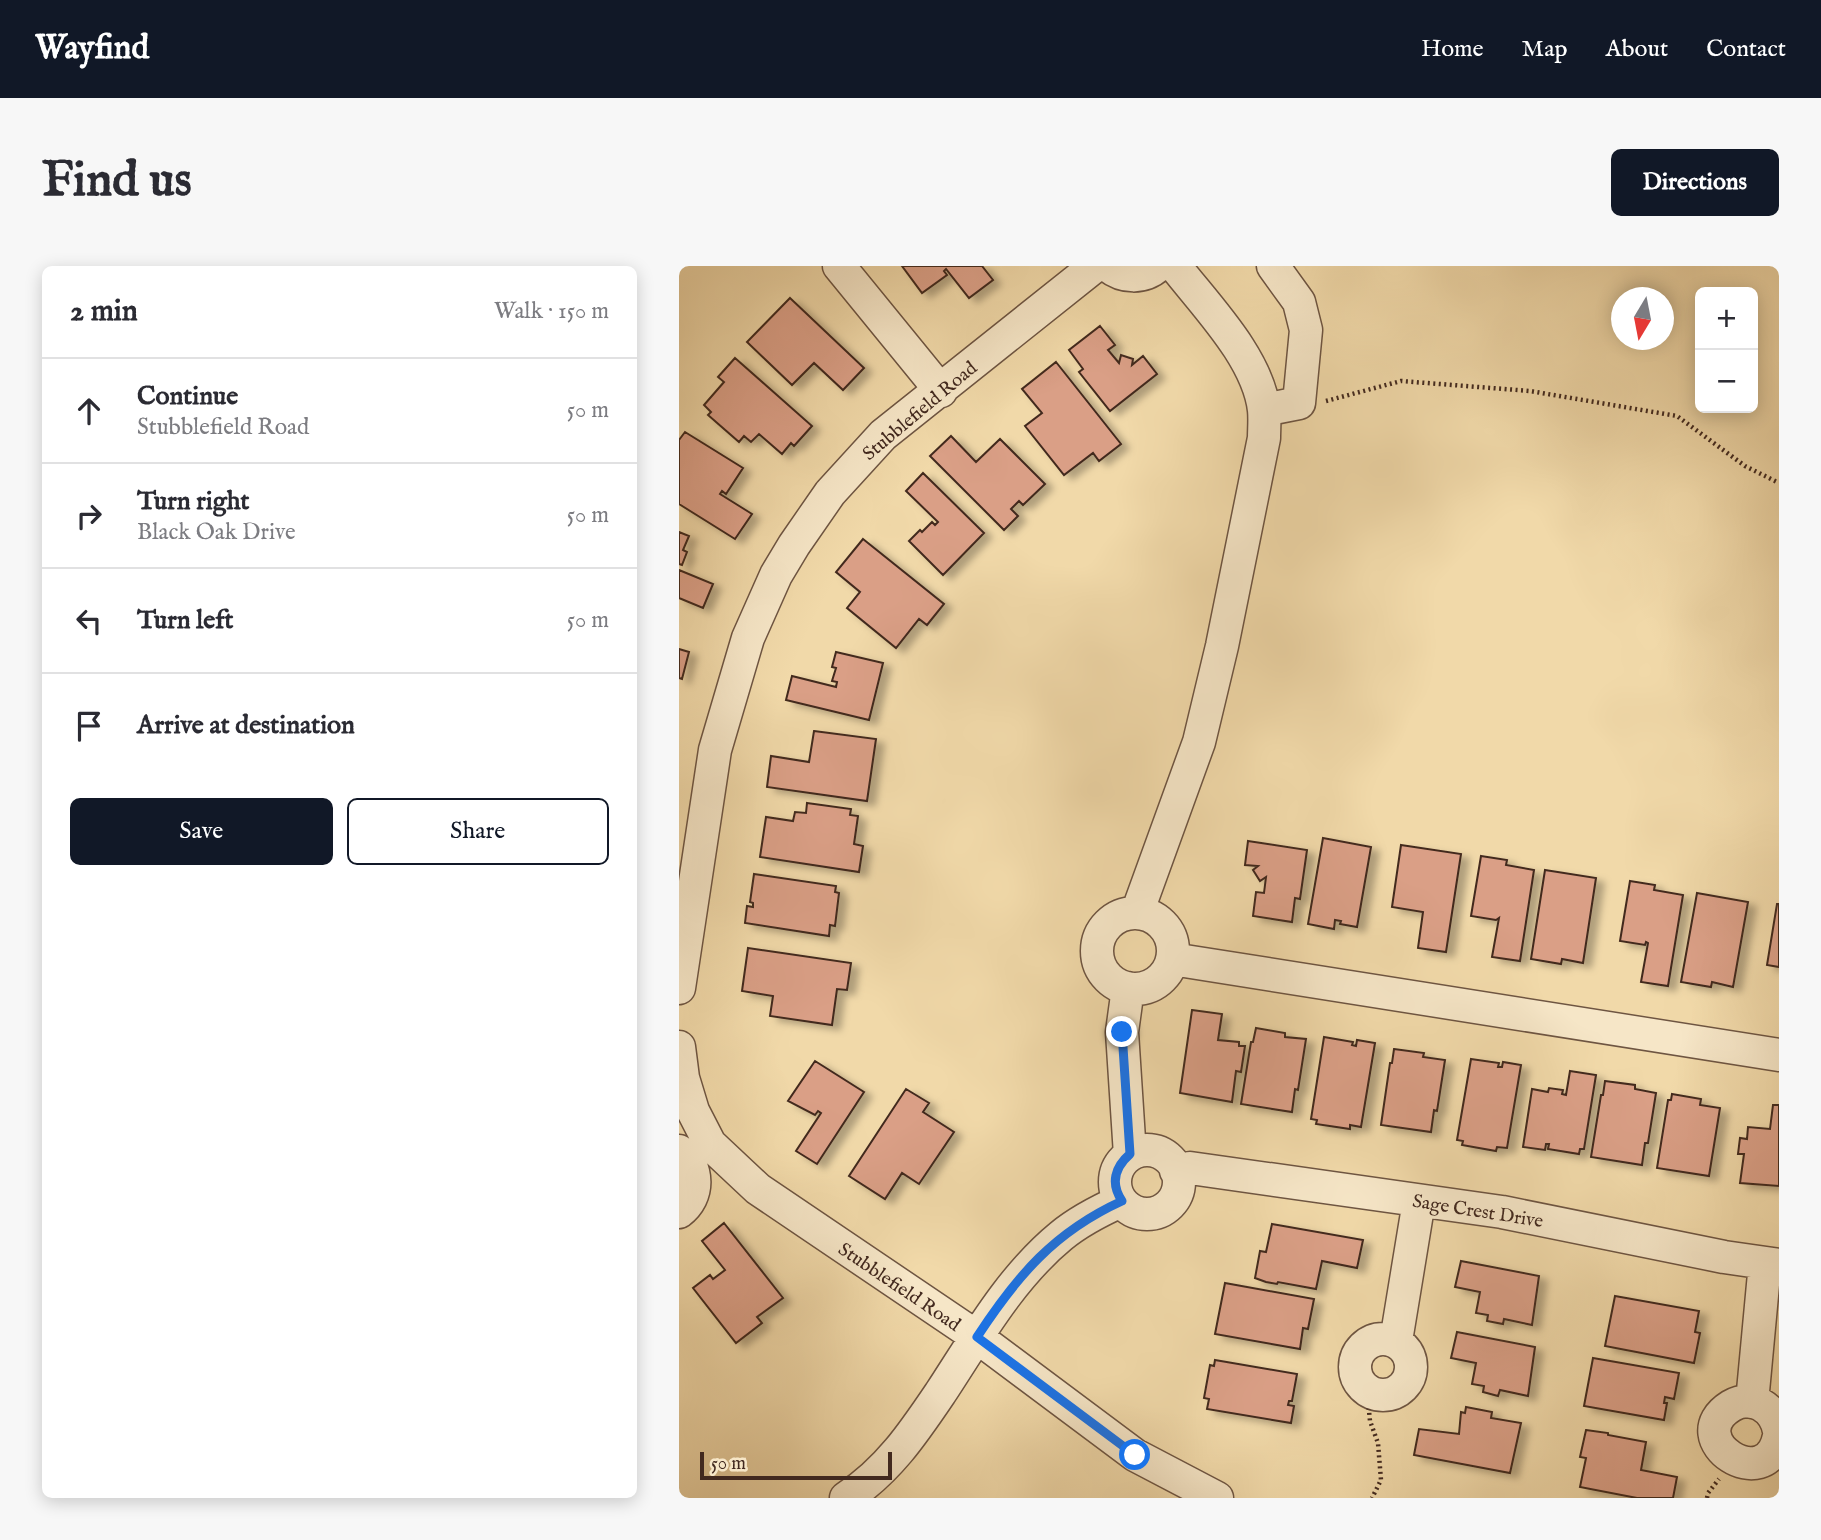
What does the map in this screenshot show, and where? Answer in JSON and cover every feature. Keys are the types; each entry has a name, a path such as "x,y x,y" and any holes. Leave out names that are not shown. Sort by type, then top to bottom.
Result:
{"street":[{"path":"839,266 941,391"},
{"name":"Stubblefield Road","path":"679,988 715,750 736,670 761,606 794,545 830,493 883,435 1095,266"},
{"path":"1108,266 1121,274 1133,276 1158,266"},
{"path":"1137,913 1199,741 1222,646 1263,438 1264,410 1259,388 1243,355 1175,266"},
{"path":"1264,410 1300,403 1306,330 1299,302 1273,266"},
{"path":"1137,913 1161,923 1169,933 1173,958 1169,968 1155,984 1146,988 1128,988 1113,982 1104,973 1097,951 1104,929 1113,920 1137,913"},
{"path":"1173,958 1779,1055"},
{"path":"1128,988 1122,1032 1130,1154"},
{"name":"Stubblefield Road","path":"679,1047 683,1078 692,1111 693,1153 758,1189 977,1337 1135,1455 1217,1498"},
{"path":"1142,1150 1154,1151 1170,1161 1176,1171 1178,1187 1175,1197 1168,1206 1148,1214 1136,1212 1122,1201 1115,1185 1121,1162 1130,1154 1142,1150"},
{"path":"679,1212 691,1199 695,1189 693,1153"},
{"name":"Sage Crest Drive","path":"1176,1171 1190,1168 1501,1212 1772,1264"},
{"path":"846,1498 864,1486 890,1462 913,1434 1012,1287 1036,1259 1062,1235 1098,1212 1122,1201"},
{"path":"1367,1391 1356,1376 1356,1356 1361,1348 1377,1339 1396,1341 1419,1201"},
{"path":"1752,1402 1772,1264"},
{"path":"1779,1430 1772,1412 1763,1405 1752,1402 1740,1402 1729,1407 1716,1426 1718,1447 1724,1455 1742,1465 1763,1461 1772,1454 1779,1436"}],"path":[{"path":"1300,403 1331,400 1401,381 1530,391 1677,416 1745,466 1779,482"},
{"path":"1367,1391 1370,1421 1378,1443 1381,1480 1372,1498"}],"building":[{"path":"902,266 982,266 993,280 969,298 946,269 944,271 947,275 922,293"},
{"path":"790,298 864,368 843,390 814,363 792,385 747,342"},
{"path":"1100,326 1115,345 1108,350 1119,363 1121,355 1133,359 1132,365 1143,356 1157,374 1110,411 1079,372 1083,369 1069,350"},
{"path":"735,358 812,426 794,446 791,443 782,454 759,434 751,442 744,436 739,442 708,415 711,412 704,405 724,382 718,377"},
{"path":"1056,362 1121,444 1099,461 1093,453 1064,475 1025,426 1042,413 1022,389"},
{"path":"685,432 743,468 726,494 722,491 720,494 752,514 735,539 679,504 679,440"},
{"path":"951,436 976,462 1000,439 1045,484 1023,505 1019,501 1011,509 1018,516 1004,530 930,456"},
{"path":"923,473 984,533 943,575 909,541 932,522 935,525 938,522 906,491"},
{"path":"679,532 689,536 683,550 687,552 682,565 679,564"},
{"path":"863,539 944,604 927,625 919,619 896,648 847,608 860,592 836,572"},
{"path":"679,570 713,584 703,608 679,598"},
{"path":"679,649 689,652 682,679 679,678"},
{"path":"836,652 883,663 869,720 786,700 792,676 836,687 837,682 832,681 836,668 832,667"},
{"path":"814,731 876,739 867,801 767,787 771,756 809,762"},
{"path":"807,803 851,809 850,815 858,816 854,844 863,846 859,872 760,857 766,817 793,821 795,812 806,813"},
{"path":"1323,838 1371,847 1357,927 1340,924 1341,921 1335,920 1334,929 1308,924"},
{"path":"1248,841 1307,850 1300,899 1295,898 1292,922 1253,916 1256,892 1264,893 1266,877 1260,881 1253,870 1258,866 1245,865"},
{"path":"1401,845 1461,854 1446,952 1418,948 1423,912 1392,907"},
{"path":"1481,856 1507,860 1506,865 1534,870 1520,961 1492,957 1499,918 1496,920 1471,916"},
{"path":"1545,870 1596,878 1583,963 1562,959 1561,964 1531,959"},
{"path":"754,874 836,886 835,892 839,893 835,926 830,925 829,936 745,923 747,906 753,907 750,902"},
{"path":"1630,881 1655,885 1654,890 1683,895 1668,986 1641,982 1648,943 1645,945 1620,941"},
{"path":"1697,893 1748,902 1733,987 1712,982 1711,987 1681,982"},
{"path":"1779,904 1779,967 1767,965"},
{"path":"748,948 851,963 847,990 837,989 832,1025 770,1016 773,996 742,991"},
{"path":"1192,1010 1222,1014 1218,1040 1239,1042 1239,1046 1245,1046 1241,1072 1236,1071 1232,1102 1180,1093"},
{"path":"1256,1028 1285,1033 1285,1037 1306,1039 1292,1112 1241,1104 1251,1042"},
{"path":"1324,1037 1353,1042 1352,1045 1356,1046 1357,1040 1375,1043 1361,1127 1350,1125 1350,1129 1316,1124 1317,1120 1311,1119"},
{"path":"1394,1049 1424,1053 1423,1057 1445,1060 1431,1132 1381,1125"},
{"path":"1471,1059 1499,1063 1498,1067 1502,1067 1503,1062 1521,1065 1507,1148 1497,1147 1496,1151 1462,1145 1463,1141 1457,1140"},
{"path":"815,1061 864,1092 817,1164 796,1151 821,1113 818,1111 815,1115 788,1101"},
{"path":"1570,1071 1596,1075 1584,1149 1580,1149 1579,1154 1548,1149 1549,1144 1546,1144 1545,1150 1523,1147 1532,1089 1548,1092 1549,1088 1563,1090 1562,1094 1566,1095"},
{"path":"1605,1081 1635,1085 1635,1089 1656,1093 1642,1165 1591,1157"},
{"path":"906,1089 929,1103 923,1112 954,1132 919,1184 902,1173 885,1199 849,1176"},
{"path":"1672,1094 1701,1099 1700,1105 1720,1108 1709,1176 1657,1168 1668,1100 1671,1100"},
{"path":"1773,1105 1779,1105 1779,1186 1740,1183 1744,1154 1738,1154 1740,1138 1747,1139 1748,1127 1770,1129"},
{"path":"724,1223 783,1298 757,1317 762,1323 736,1343 693,1288 710,1275 713,1279 725,1270 702,1241"},
{"path":"1272,1224 1363,1240 1357,1268 1322,1261 1316,1289 1255,1278 1260,1251 1266,1252"},
{"path":"1461,1261 1539,1276 1532,1325 1504,1319 1503,1324 1487,1321 1488,1315 1476,1313 1480,1292 1455,1287"},
{"path":"1225,1283 1314,1299 1308,1329 1303,1328 1300,1349 1215,1334"},
{"path":"1615,1296 1699,1311 1695,1332 1700,1333 1694,1363 1605,1346"},
{"path":"1457,1332 1535,1347 1528,1396 1500,1390 1498,1396 1483,1392 1484,1386 1472,1384 1476,1363 1451,1358"},
{"path":"1593,1358 1679,1373 1674,1399 1665,1397 1664,1403 1667,1403 1664,1420 1584,1406"},
{"path":"1215,1360 1297,1374 1292,1401 1289,1401 1288,1405 1294,1406 1291,1423 1207,1409 1209,1399 1204,1398 1210,1365 1214,1366"},
{"path":"1466,1407 1492,1412 1491,1418 1521,1423 1510,1473 1414,1455 1419,1429 1459,1434 1461,1412 1465,1413"},
{"path":"1586,1430 1646,1442 1641,1470 1677,1477 1673,1498 1637,1498 1580,1487 1586,1458 1580,1457"}],"route":[{"path":"1122,1032 1130,1154 1121,1162 1116,1173 1115,1185 1122,1201 1098,1212 1062,1235 1036,1259 1012,1287 977,1337 1135,1455"}]}
